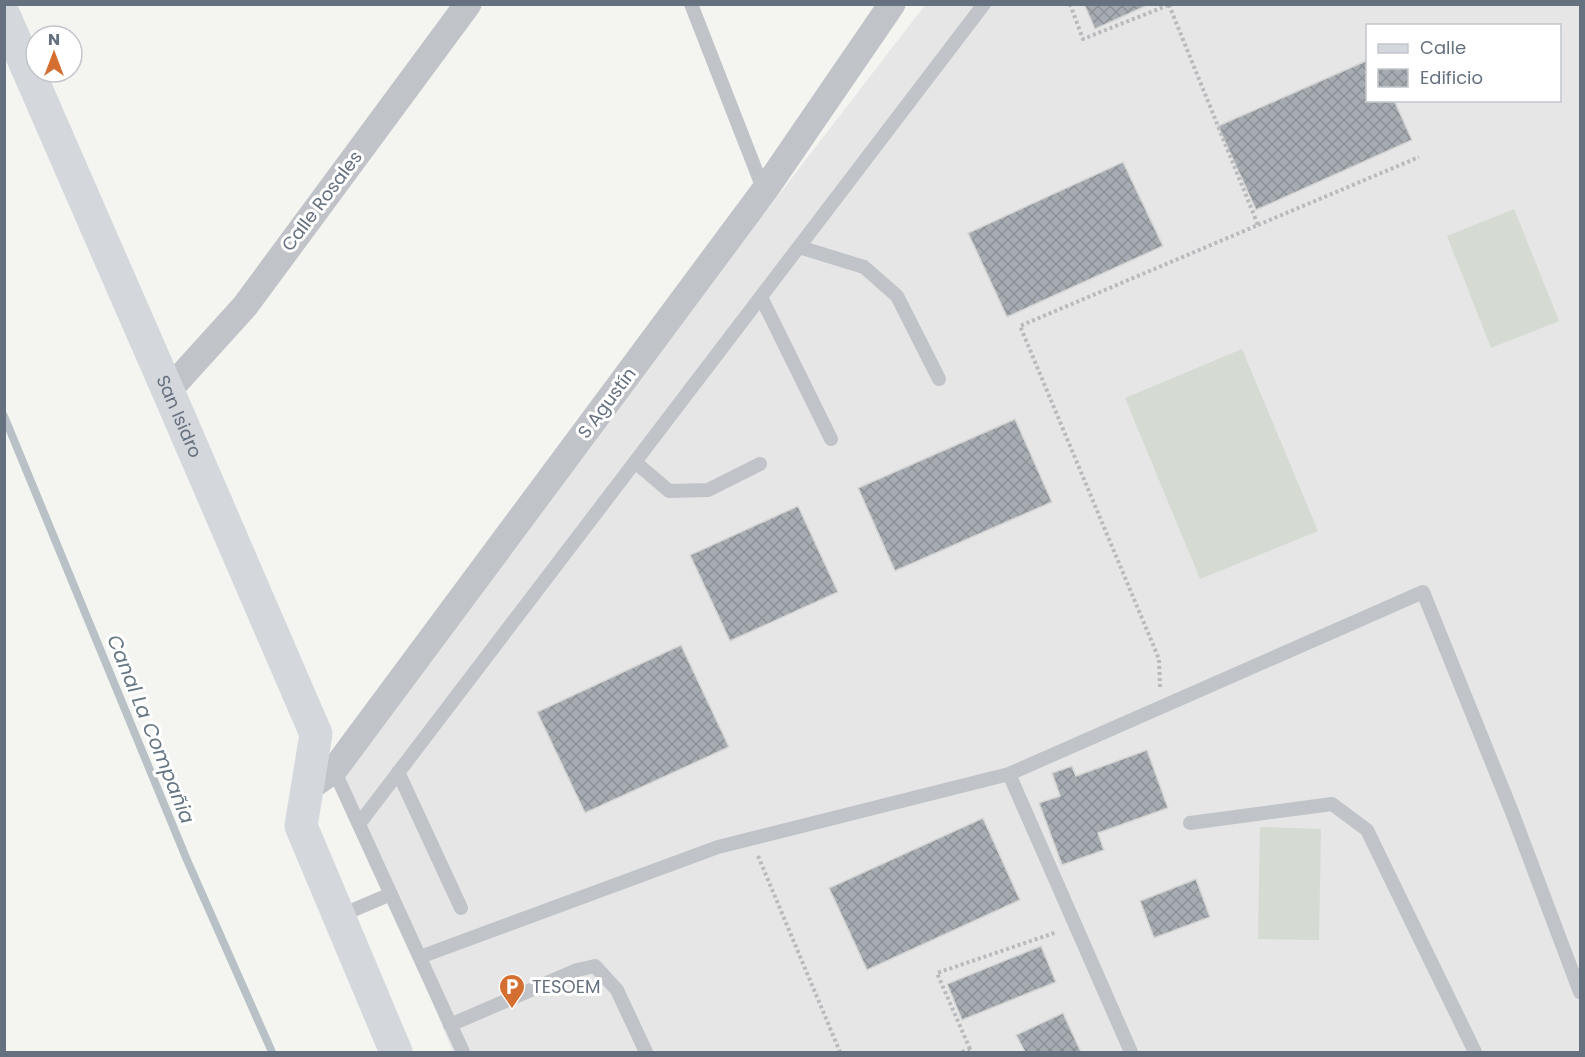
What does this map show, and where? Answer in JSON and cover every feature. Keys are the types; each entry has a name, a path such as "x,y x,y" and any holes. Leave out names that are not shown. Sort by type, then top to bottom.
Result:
{"main road":[{"name":"San Isidro","path":"4,15 316,735 301,826 339,916"},
{"path":"339,916 396,1053"}],"street":[{"name":"Calle Rosales","path":"168,391 244,306 468,4"},
{"name":"S Agustín","path":"307,789 334,770 764,191 892,4"}],"lane":[{"path":"691,4 764,191"},
{"path":"359,824 984,4"},
{"path":"799,248 864,267 897,296 939,379"},
{"path":"761,297 831,439"},
{"path":"635,462 669,491 708,490 759,464"},
{"path":"420,957 717,847 1009,774 1423,592 1512,812 1581,992"},
{"path":"334,770 463,1053"},
{"path":"398,772 462,908"},
{"path":"1009,774 1131,1053"},
{"path":"1190,823 1332,804 1368,830 1475,1053"},
{"path":"339,916 391,894"},
{"path":"450,1025 577,970 595,966 618,990 646,1053"}],"path":[{"path":"1070,4 1083,39 1170,5 1258,225"},
{"path":"1166,705 1159,684 1159,659 1020,326 1419,157"},
{"path":"750,839 840,1053"},
{"path":"962,1053 970,1051 937,973 1076,926"}],"shaded area":[{"path":"925,5 1580,5 1580,1052 453,1052 336,770"},
{"path":"1514,209 1559,321 1491,348 1447,236"},
{"path":"1242,349 1318,531 1200,579 1125,398"},
{"path":"1260,827 1321,829 1319,940 1258,939"}],"building":[{"path":"1084,4 1150,4 1095,29"},
{"path":"1366,61 1366,102 1395,102 1412,140 1256,210 1218,126"},
{"path":"1123,162 1163,246 1007,317 968,233"},
{"path":"1015,419 1052,502 895,571 858,488"},
{"path":"798,506 838,592 730,641 690,555"},
{"path":"681,645 729,747 585,813 537,712"},
{"path":"1147,750 1168,808 1098,833 1104,850 1062,865 1039,803 1060,796 1052,773 1072,766 1076,776"},
{"path":"983,818 1020,900 867,970 829,888"},
{"path":"1196,879 1210,917 1154,938 1140,901"},
{"path":"1041,946 1056,982 962,1020 947,984"},
{"path":"1063,1013 1081,1052 1025,1052 1016,1035"}],"waterway":[{"name":"Canal La Compañia","path":"4,416 187,860 272,1052"}],"place":[{"name":"TESOEM","path":"512,1010"}]}
